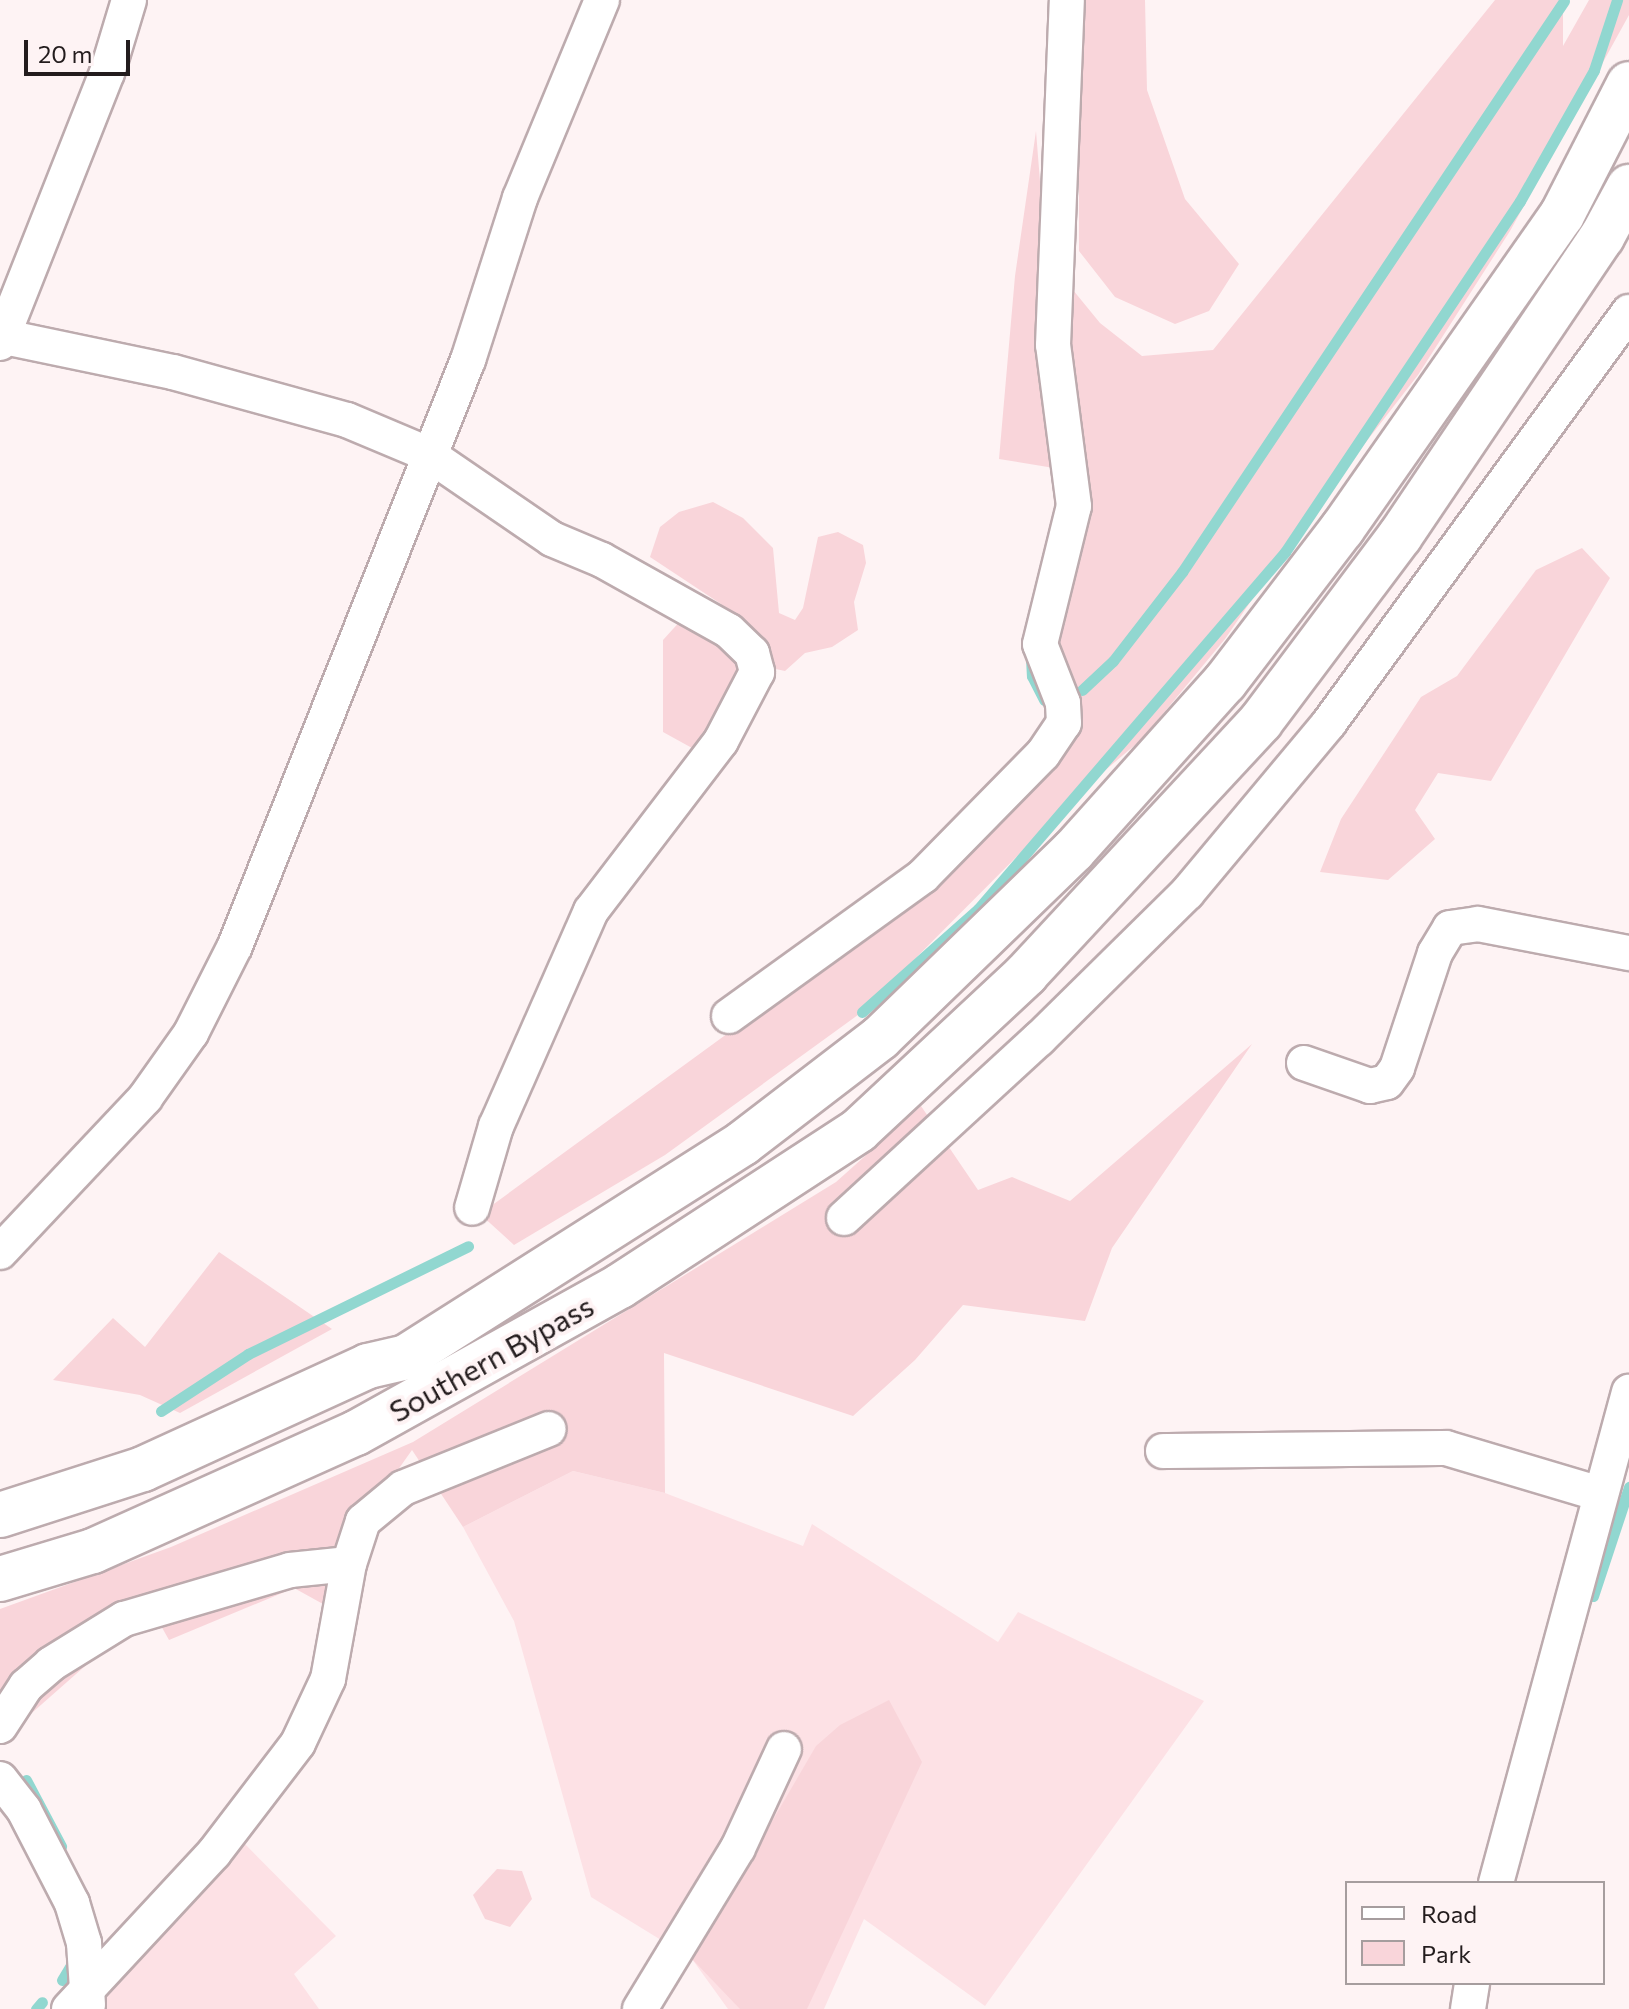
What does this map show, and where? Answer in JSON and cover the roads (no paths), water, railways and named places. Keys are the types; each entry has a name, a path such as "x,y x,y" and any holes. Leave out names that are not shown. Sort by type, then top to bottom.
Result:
{"highway":[{"name":"Southern Bypass","path":"0,1515 143,1469 368,1366 406,1357 743,1143 821,1087 905,1016 1074,850 1225,682 1342,529 1562,215 1629,84"},
{"name":"Southern Bypass","path":"0,1579 93,1551 275,1472 464,1375 772,1191 859,1130 939,1059 1124,873 1261,721 1400,536 1602,237 1629,187"}],"street":[{"path":"129,0 107,73 1,339 173,372 318,412 428,454 552,539 602,560 737,636 752,653 757,672 721,741 591,911 501,1113 472,1208"},
{"path":"0,1252 145,1098 191,1033 235,946 428,454 468,360 520,198 602,0"},
{"path":"729,1016 923,876 1043,754 1064,723 1063,703 1040,644 1074,506 1053,345 1067,0"},
{"path":"844,1218 1039,1039 1187,893 1329,723 1629,312"},
{"path":"1304,1063 1370,1086 1387,1082 1397,1068 1435,953 1450,928 1478,924 1629,953"},
{"path":"1497,1881 1629,1392"},
{"path":"82,2004 214,1853 298,1743 328,1679 349,1564 363,1521 384,1500 549,1429"},
{"path":"1163,1451 1446,1448 1600,1494"},
{"path":"0,1726 26,1686 51,1664 124,1619 290,1570 349,1564"},
{"path":"640,2009 738,1848 784,1749"},
{"path":"0,1779 24,1810 72,1903 84,1943 82,2004"},
{"path":"1468,2009 1472,1985"}],"waterway":[{"path":"862,1012 978,909 1285,552 1520,201 1594,70 1617,0"},
{"path":"1082,690 1113,661 1182,572 1564,1"},
{"path":"1031,658 1032,676 1044,700"},
{"path":"161,1411 248,1354 468,1246"},
{"path":"1593,1596 1629,1487"},
{"path":"26,1780 61,1846"},
{"path":"62,1980 75,1958"},
{"path":"36,2009 42,2002"}]}
